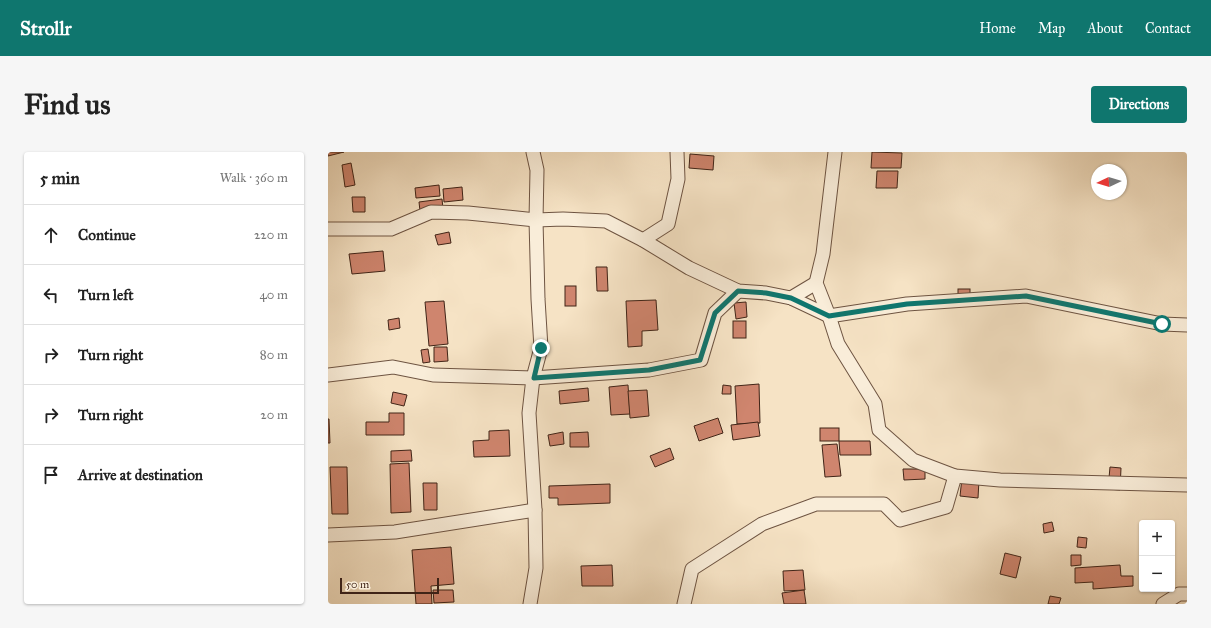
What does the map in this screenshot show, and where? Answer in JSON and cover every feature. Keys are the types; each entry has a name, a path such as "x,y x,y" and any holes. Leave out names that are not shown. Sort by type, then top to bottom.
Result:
{"street":[{"path":"530,604 536,568 536,510 528,413 541,348 536,220 537,170 533,152"},
{"path":"643,240 668,224 678,179 676,152"},
{"path":"835,152 823,254 816,283 838,344 875,404 879,430 913,460 955,476 1000,480 1187,485"},
{"path":"328,229 391,229 431,212 468,213 536,220 563,219 606,221 643,240 688,268 738,291 766,293 791,298 829,316 907,304 1026,296 1162,324 1187,325"},
{"path":"791,298 816,283"},
{"path":"328,375 393,367 433,375 534,378 649,370 700,360 715,313 738,291"},
{"path":"684,604 692,569 762,524 816,504 884,504 900,520 946,507 955,476"},
{"path":"328,535 394,532 536,510"},
{"path":"1163,604 1179,594 1187,594"}],"building":[{"path":"328,152 344,152 328,156"},
{"path":"872,152 902,153 901,168 871,168"},
{"path":"690,154 714,156 713,170 689,168"},
{"path":"351,163 355,185 345,187 342,165"},
{"path":"877,171 898,171 897,188 876,188"},
{"path":"439,185 440,196 416,198 415,188"},
{"path":"462,187 463,200 444,202 443,189"},
{"path":"352,197 365,197 365,212 353,212"},
{"path":"442,199 443,209 420,211 419,202"},
{"path":"449,232 451,243 438,245 435,235"},
{"path":"383,251 385,271 352,274 349,254"},
{"path":"596,267 607,267 608,291 597,291"},
{"path":"565,286 576,286 576,306 565,306"},
{"path":"958,289 970,289 970,299 958,299"},
{"path":"656,300 658,330 642,331 642,346 628,347 626,301"},
{"path":"444,301 448,344 429,346 425,302"},
{"path":"746,302 747,317 736,319 734,303"},
{"path":"399,318 400,328 389,330 388,320"},
{"path":"733,321 746,321 746,338 733,338"},
{"path":"434,347 447,347 448,361 434,362"},
{"path":"428,349 430,362 423,363 421,350"},
{"path":"759,384 760,423 737,424 735,386"},
{"path":"628,385 630,414 611,415 609,387"},
{"path":"723,385 731,386 731,394 722,394"},
{"path":"588,388 589,401 560,404 559,391"},
{"path":"647,390 649,416 630,418 628,391"},
{"path":"393,392 407,395 404,406 391,403"},
{"path":"389,413 404,413 404,435 366,435 366,422 389,422"},
{"path":"718,418 723,433 699,441 694,426"},
{"path":"329,419 330,443 328,443"},
{"path":"758,422 760,436 733,440 731,425"},
{"path":"820,428 839,428 839,441 820,441"},
{"path":"509,430 510,456 474,457 473,441 489,440 489,431"},
{"path":"563,432 564,444 550,446 548,435"},
{"path":"588,432 589,447 570,447 570,433"},
{"path":"839,441 870,441 871,455 840,455"},
{"path":"837,444 841,476 825,477 822,445"},
{"path":"670,448 674,459 655,467 650,456"},
{"path":"411,450 412,461 391,462 391,451"},
{"path":"409,463 411,512 391,513 390,464"},
{"path":"330,467 347,467 348,514 332,514"},
{"path":"1110,467 1121,468 1120,490 1108,489"},
{"path":"903,469 925,469 925,479 904,480"},
{"path":"962,478 979,480 978,498 960,496"},
{"path":"423,483 437,483 437,510 424,510"},
{"path":"610,484 610,503 558,505 558,498 549,498 549,486"},
{"path":"1052,522 1054,531 1044,533 1043,524"},
{"path":"1078,537 1087,538 1086,548 1077,547"},
{"path":"451,547 454,584 431,586 432,604 416,604 412,550"},
{"path":"1005,553 1021,557 1016,578 1000,574"},
{"path":"1071,555 1081,555 1081,565 1071,566"},
{"path":"612,565 613,586 582,586 581,566"},
{"path":"1120,565 1121,576 1133,576 1133,586 1093,589 1093,582 1075,583 1075,568"},
{"path":"803,570 805,590 784,591 783,571"},
{"path":"433,590 453,590 454,602 434,603"},
{"path":"804,590 806,604 784,604 782,593"},
{"path":"1050,596 1061,598 1059,604 1048,604"}],"route":[{"path":"541,348 534,378 649,370 700,360 715,313 738,291 766,293 791,298 829,316 907,304 1026,296 1162,324"}]}
